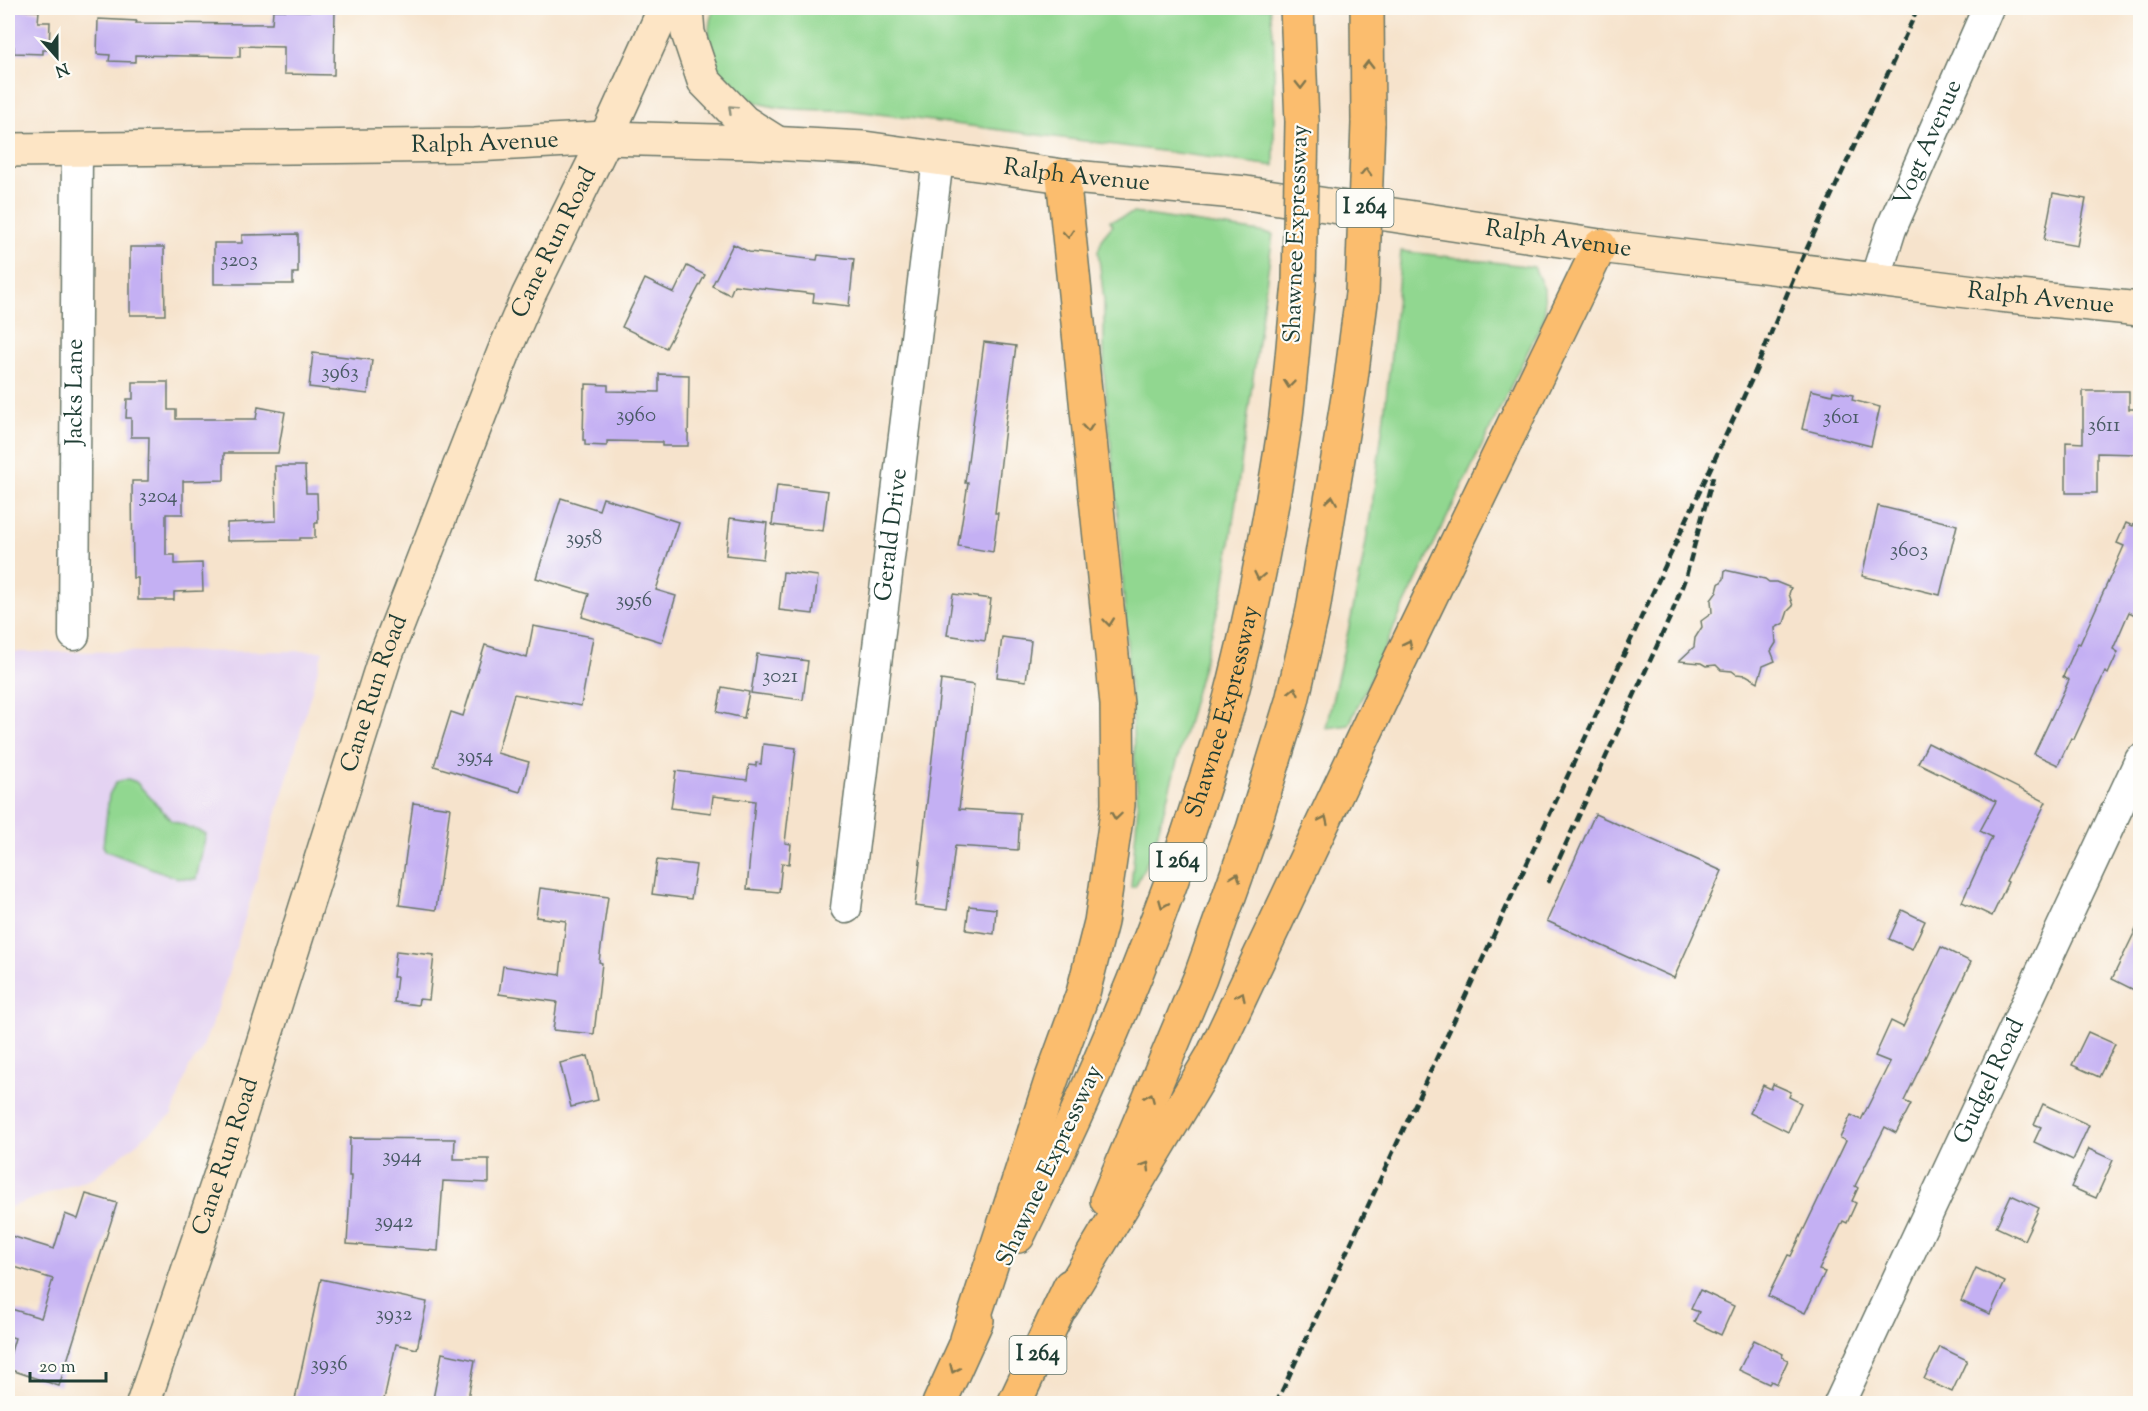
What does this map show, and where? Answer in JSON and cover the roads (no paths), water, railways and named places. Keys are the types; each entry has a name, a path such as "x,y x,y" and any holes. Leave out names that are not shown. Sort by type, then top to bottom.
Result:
{"highway":[{"name":"Shawnee Expressway","path":"939,1404 967,1339 1056,1160 1111,1035 1167,897 1215,755 1235,681 1260,571 1285,422 1299,284 1302,121 1297,8"},
{"name":"I 264","path":"1014,1404 1062,1306 1200,978 1253,829 1289,712 1313,610 1352,380 1362,294 1368,123 1367,8"},
{"path":"967,1339 1051,1081 1083,993 1101,922 1118,805 1117,704 1063,176"},
{"path":"1062,1306 1213,1055 1398,664 1600,246"}],"street":[{"name":"Cane Run Road","path":"143,1404 233,1138 384,660 528,296 606,138 665,8"},
{"path":"686,8 688,33 704,81 744,122 779,144"},
{"name":"Vogt Avenue","path":"1875,280 1891,229 1988,8"},
{"name":"Ralph Avenue","path":"8,150 475,145 606,138 752,141 864,148 1063,176 1246,193 1600,246 1875,280 2140,309"},
{"name":"Jacks Lane","path":"74,634 77,150"},
{"name":"Gerald Drive","path":"846,908 938,159"},
{"name":"Gudgel Road","path":"1839,1404 2140,760"}],"railway":[{"path":"1754,374 1797,270 1918,8"},
{"path":"1276,1404 1757,368"},
{"path":"1548,883 1672,613 1686,576 1713,477"}]}
